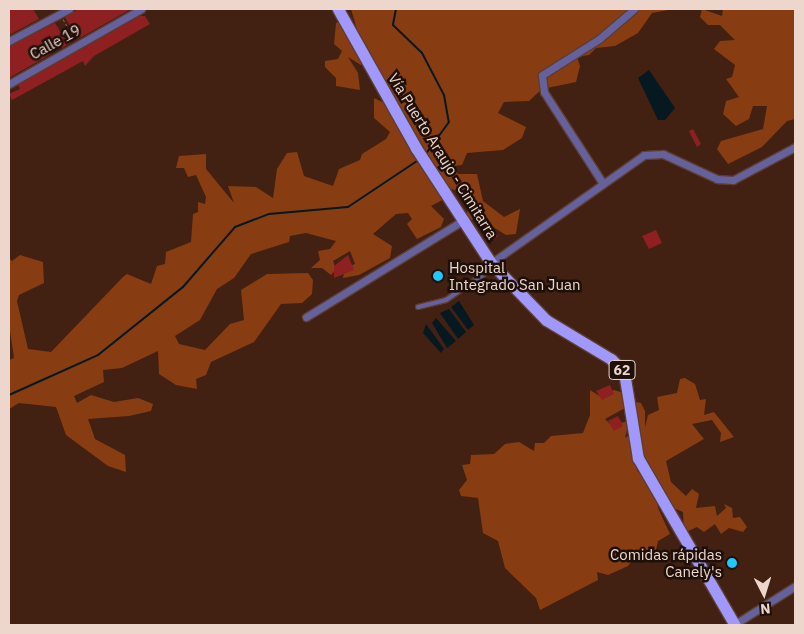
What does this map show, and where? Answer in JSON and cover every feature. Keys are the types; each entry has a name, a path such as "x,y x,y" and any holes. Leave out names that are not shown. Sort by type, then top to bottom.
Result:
{"main road":[{"name":"Vía Puerto Araujo - Cimitarra","path":"338,9 416,148 465,219 492,265 546,320 611,359 624,372 638,458 735,625"}],"street":[{"path":"9,41 69,9"},
{"name":"Calle 19","path":"9,84 141,9"},
{"path":"602,182 544,92 542,75 599,39 634,9"},
{"path":"492,265 602,182 653,153 717,179 733,180 795,147"},
{"path":"306,317 465,219"},
{"path":"735,625 795,586"}],"lane":[{"path":"418,307 446,300 492,265"}],"path":[{"path":"60,14 78,45"}],"shaded area":[{"path":"351,9 674,9 652,13 638,33 615,46 596,48 589,55 577,57 580,66 576,82 542,89 529,101 504,102 498,113 526,127 522,138 503,150 467,153 462,165 453,166 458,174 477,174 483,201 504,217 520,209 516,234 506,235 480,219 466,220 468,207 458,191 451,189 448,197 431,206 444,219 441,227 417,239 407,224 412,219 408,213 396,214 373,234 392,246 390,258 359,275 343,278 345,268 355,264 350,251 333,261 336,269 331,275 322,268 311,268 320,260 318,251 330,249 336,241 306,233 290,236 289,242 251,254 234,278 217,289 200,320 175,336 179,344 205,350 230,324 244,320 241,290 267,274 308,273 313,280 312,294 302,303 281,304 254,342 211,362 206,375 196,379 197,389 176,385 159,374 158,351 122,368 103,370 104,382 74,396 77,403 91,395 114,402 138,398 153,404 151,411 129,416 88,419 95,439 125,455 126,472 108,466 66,435 56,407 19,403 9,409 9,360 14,358 9,324 9,258 12,261 20,255 43,262 44,283 19,295 17,301 28,349 51,352 123,277 127,274 151,284 157,266 165,264 166,252 191,242 193,214 198,212 198,202 205,204 206,197 196,175 188,177 184,168 176,168 179,156 206,154 206,169 234,203 228,186 256,187 273,198 277,169 287,153 297,152 304,176 333,186 339,169 360,160 362,154 386,139 390,132 374,118 374,98 403,112 373,64 361,65 348,57 358,73 360,90 336,86 336,78 325,67 325,61 338,59 342,51 334,44 336,23 345,20 360,40"},
{"path":"702,9 722,16 723,9 795,9 795,119 787,121 762,147 728,164 717,149 721,141 763,129 767,106 753,106 749,119 736,126 723,114 726,101 739,97 726,79 732,77 735,65 714,49 720,41 735,40 720,25 708,25 700,17"},
{"path":"685,378 695,384 700,400 706,399 704,415 714,412 734,437 720,442 721,433 712,420 692,424 704,439 666,461 671,482 686,496 692,489 699,494 696,508 715,506 717,516 726,508 724,504 732,508 733,518 740,517 747,527 743,532 729,528 721,534 715,524 704,532 697,527 684,533 683,512 671,507 641,461 637,471 651,480 650,488 656,491 658,508 670,534 658,541 656,550 637,554 628,566 608,575 597,572 598,580 540,610 536,598 505,568 498,541 483,533 478,498 461,496 459,490 467,480 462,465 470,464 471,455 494,454 505,444 519,442 534,451 535,443 544,443 551,436 583,433 590,415 590,390 601,397 614,390 624,393 625,408 605,419 611,425 629,421 625,438 633,432 632,401 641,403 645,411 645,427 648,415 659,410 657,397 677,393 680,379"}],"water":[{"path":"649,70 675,108 665,120 658,120 638,78"},
{"path":"459,301 474,325 468,330 451,307"},
{"path":"449,309 466,332 458,339 440,313"},
{"path":"436,318 456,341 447,348 432,323"},
{"path":"426,324 444,349 441,353 423,333"}],"building":[{"path":"9,9 33,9 39,19 9,35"},
{"path":"78,9 131,9 62,48 56,38 44,43 51,54 9,78 9,46 55,23 61,33 71,28 65,17"},
{"path":"140,16 145,16 150,24 94,56 85,66 83,61 12,100 9,94 20,89 18,85"},
{"path":"693,129 701,144 697,147 689,131"},
{"path":"490,224 498,236 491,241 482,229"},
{"path":"656,230 662,243 649,249 642,236"},
{"path":"348,255 354,270 334,278 334,266"},
{"path":"610,385 614,394 602,400 596,391"},
{"path":"618,416 623,426 614,431 608,421"}],"waterway":[{"path":"396,9 393,25 422,53 444,95 449,122 425,155"},
{"path":"9,395 98,355 183,287 235,227 269,214 348,207 420,159"}],"place":[{"name":"Hospital Integrado San Juan","path":"438,276"},
{"name":"Comidas rápidas Canely's","path":"732,563"}]}
